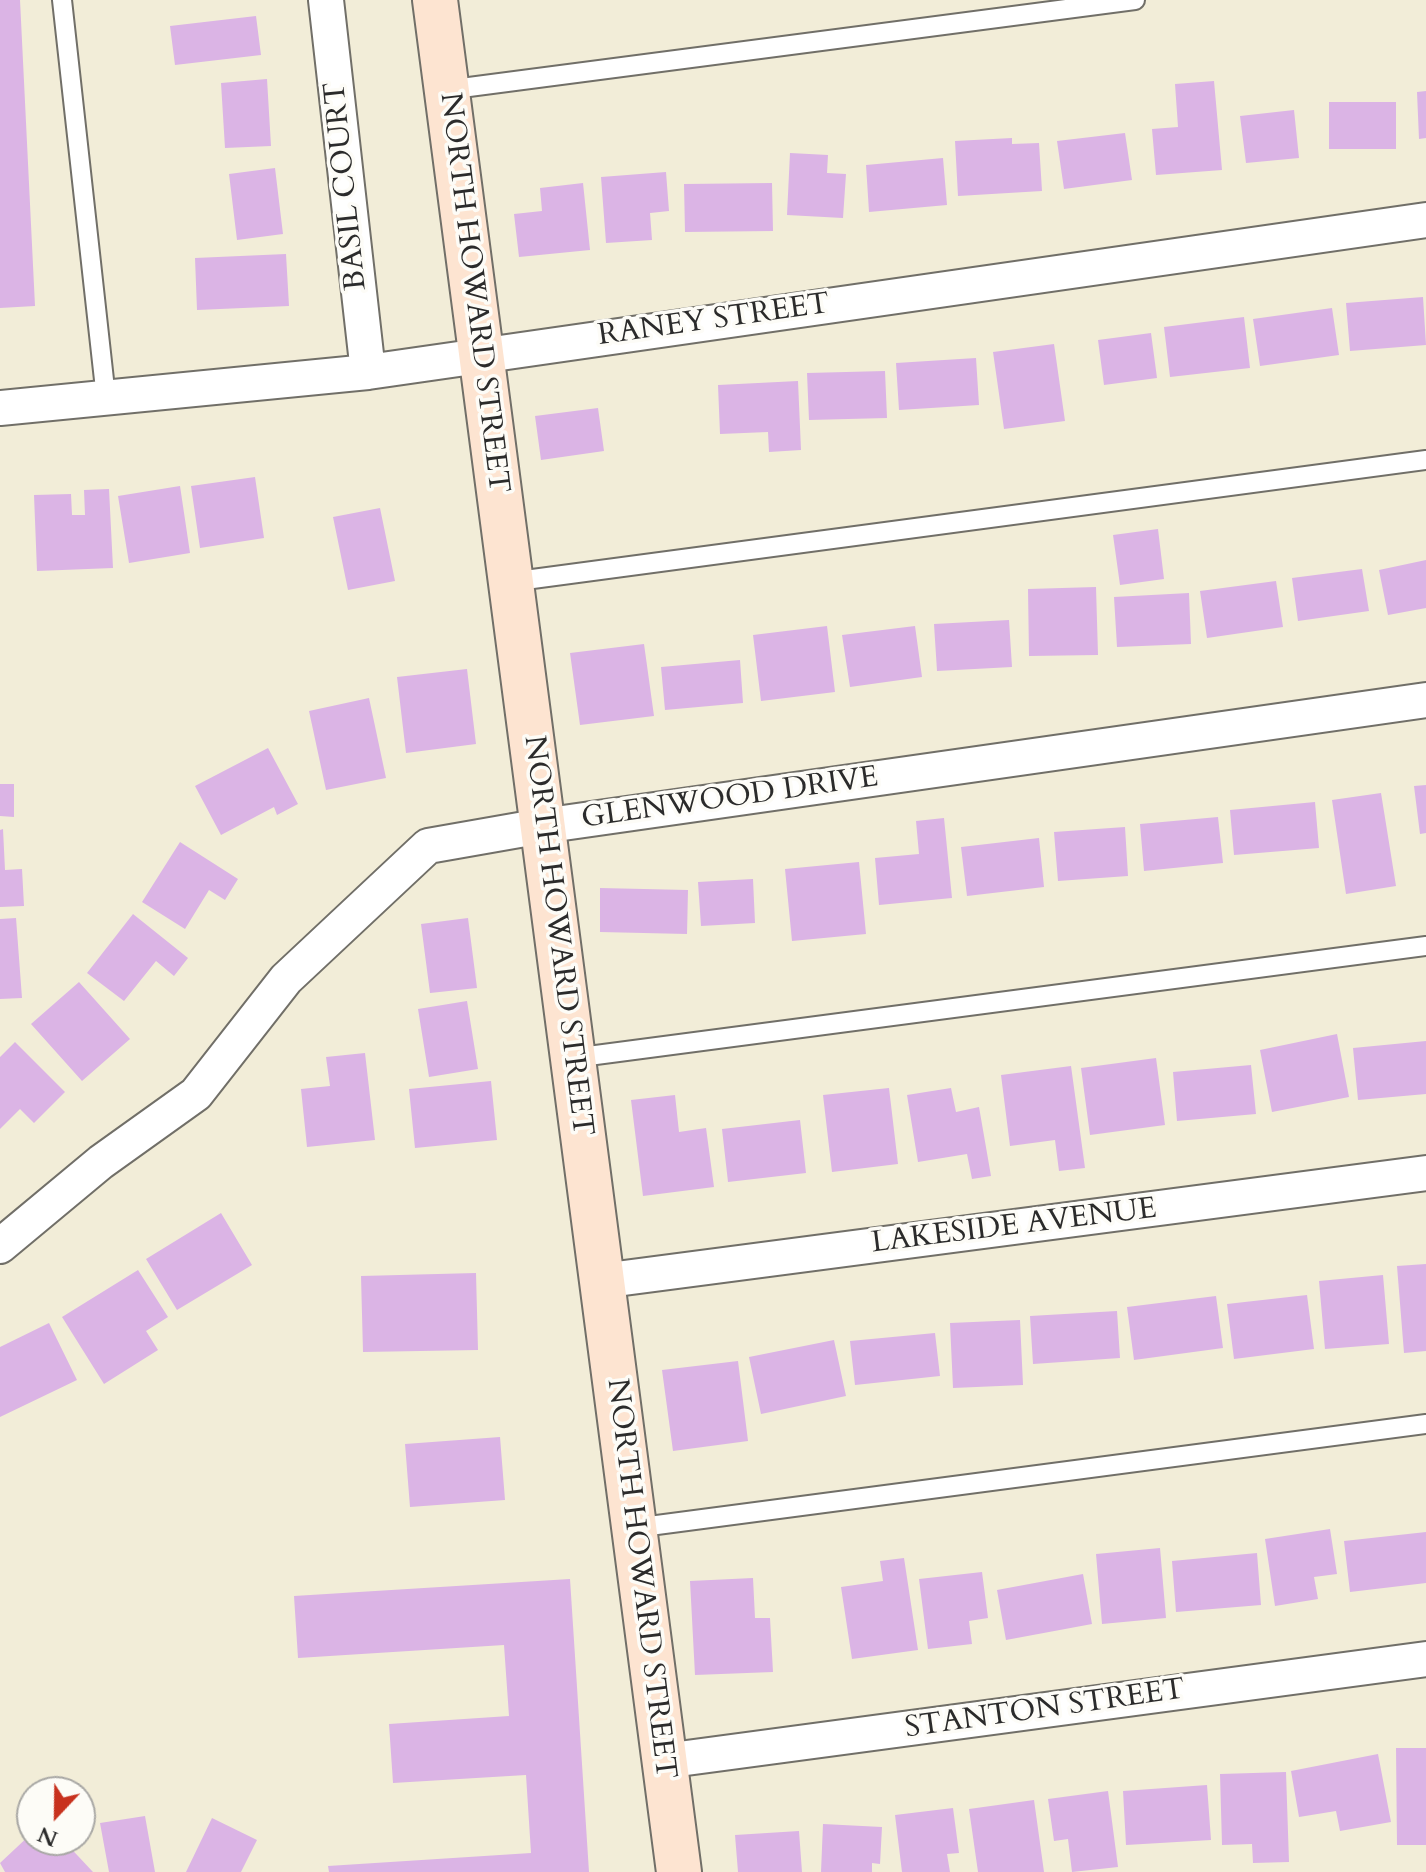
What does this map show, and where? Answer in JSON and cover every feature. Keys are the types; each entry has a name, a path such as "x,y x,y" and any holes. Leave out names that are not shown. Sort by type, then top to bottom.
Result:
{"street":[{"name":"BASIL COURT","path":"326,0 368,372"},
{"name":"NORTH HOWARD STREET","path":"435,0 679,1872"},
{"name":"RANEY STREET","path":"0,408 368,372 1426,220"},
{"name":"GLENWOOD DRIVE","path":"0,1246 101,1162 196,1094 286,979 428,846 542,826 1426,700"},
{"name":"LAKESIDE AVENUE","path":"601,1281 1426,1173"},
{"name":"STANTON STREET","path":"664,1761 1426,1659"}],"lane":[{"path":"62,0 106,398"},
{"path":"446,90 1135,0"},
{"path":"510,582 1426,460"},
{"path":"573,1058 1426,946"},
{"path":"634,1528 1426,1424"}],"building":[{"path":"0,0 20,0 35,306 0,308"},
{"path":"256,16 261,55 175,65 170,26"},
{"path":"267,79 271,146 225,148 221,83"},
{"path":"1214,81 1222,170 1156,175 1152,129 1178,127 1175,84"},
{"path":"1426,91 1426,138 1419,139 1417,92"},
{"path":"1329,102 1396,102 1396,149 1329,149"},
{"path":"1294,110 1299,158 1246,163 1240,116"},
{"path":"1125,133 1132,180 1064,189 1057,141"},
{"path":"1012,138 1012,144 1039,143 1042,191 958,196 955,141"},
{"path":"790,153 828,155 827,173 846,174 843,218 787,215"},
{"path":"943,158 947,205 869,212 866,165"},
{"path":"275,168 283,234 237,240 229,174"},
{"path":"666,172 669,211 650,213 652,240 606,243 601,177"},
{"path":"583,183 590,250 519,257 514,214 542,211 540,188"},
{"path":"772,183 773,231 685,232 684,184"},
{"path":"286,254 289,306 197,310 195,258"},
{"path":"1423,297 1426,345 1350,351 1346,303"},
{"path":"1332,308 1339,355 1260,366 1253,319"},
{"path":"1244,317 1250,368 1170,377 1164,327"},
{"path":"1151,333 1157,378 1104,385 1098,340"},
{"path":"1054,344 1065,421 1004,429 993,352"},
{"path":"976,358 979,405 899,410 896,363"},
{"path":"885,371 887,418 809,420 807,373"},
{"path":"798,381 801,450 769,452 768,432 720,434 718,385"},
{"path":"598,408 604,451 541,460 535,416"},
{"path":"255,477 264,538 200,548 191,486"},
{"path":"180,486 190,553 129,563 118,496"},
{"path":"109,489 113,568 37,571 34,495 71,494 72,515 85,515 84,490"},
{"path":"380,508 395,581 348,590 333,517"},
{"path":"1158,529 1164,579 1120,585 1113,535"},
{"path":"1426,560 1426,608 1388,615 1379,570"},
{"path":"1362,569 1369,611 1298,621 1292,578"},
{"path":"1276,581 1283,627 1207,638 1200,591"},
{"path":"1096,587 1098,655 1029,656 1028,589"},
{"path":"1189,593 1191,644 1117,647 1114,597"},
{"path":"1009,620 1012,667 937,671 934,624"},
{"path":"827,626 835,692 761,701 753,635"},
{"path":"915,626 922,677 850,687 842,635"},
{"path":"644,644 654,716 580,725 570,653"},
{"path":"740,660 743,703 665,710 661,667"},
{"path":"467,669 476,744 406,753 397,677"},
{"path":"369,698 386,778 326,790 309,711"},
{"path":"268,748 298,804 277,815 274,807 221,835 195,786"},
{"path":"0,784 14,784 14,817 0,816"},
{"path":"1426,785 1426,833 1420,834 1414,786"},
{"path":"1381,793 1396,886 1346,894 1332,800"},
{"path":"1315,802 1319,848 1234,855 1230,810"},
{"path":"1218,817 1223,863 1144,871 1140,824"},
{"path":"944,818 952,898 879,905 875,858 919,854 916,821"},
{"path":"1125,827 1128,876 1058,881 1054,832"},
{"path":"3,829 5,870 22,869 24,906 0,907 0,830"},
{"path":"1039,838 1044,887 967,896 961,847"},
{"path":"180,842 238,879 225,900 209,890 185,929 142,902"},
{"path":"859,862 866,934 792,941 785,869"},
{"path":"753,879 755,923 701,926 698,882"},
{"path":"600,888 688,890 687,934 600,932"},
{"path":"133,914 188,958 174,976 156,961 124,1001 87,973"},
{"path":"16,918 22,998 0,999 0,919"},
{"path":"468,918 477,988 430,993 421,924"},
{"path":"79,982 130,1039 82,1081 31,1024"},
{"path":"467,1001 478,1069 429,1077 418,1009"},
{"path":"1337,1034 1349,1097 1272,1112 1260,1050"},
{"path":"1426,1041 1426,1094 1358,1100 1353,1048"},
{"path":"15,1042 65,1092 34,1123 20,1109 0,1129 0,1057"},
{"path":"365,1053 375,1140 307,1147 301,1089 330,1086 326,1057"},
{"path":"1156,1058 1165,1125 1090,1135 1081,1068"},
{"path":"1251,1065 1256,1114 1177,1121 1173,1072"},
{"path":"1071,1066 1085,1168 1059,1171 1055,1140 1010,1146 1001,1075"},
{"path":"491,1081 497,1140 415,1148 409,1089"},
{"path":"889,1088 898,1164 832,1172 823,1095"},
{"path":"951,1088 956,1112 979,1107 991,1176 972,1179 967,1154 918,1162 907,1095"},
{"path":"675,1095 679,1132 706,1128 714,1187 643,1196 631,1100"},
{"path":"800,1120 806,1173 728,1182 722,1129"},
{"path":"221,1213 252,1265 177,1310 146,1259"},
{"path":"1426,1264 1426,1351 1404,1353 1397,1266"},
{"path":"138,1270 168,1317 146,1331 158,1350 104,1384 62,1317"},
{"path":"476,1273 478,1350 363,1352 361,1276"},
{"path":"1383,1275 1389,1344 1325,1349 1319,1281"},
{"path":"1307,1295 1314,1349 1234,1359 1227,1304"},
{"path":"1216,1296 1223,1348 1134,1360 1127,1307"},
{"path":"1117,1311 1120,1358 1033,1364 1030,1316"},
{"path":"1020,1320 1023,1385 953,1388 950,1323"},
{"path":"49,1323 77,1380 0,1417 0,1347"},
{"path":"935,1333 940,1376 855,1385 850,1341"},
{"path":"834,1340 846,1396 761,1414 749,1357"},
{"path":"738,1361 748,1441 673,1451 662,1370"},
{"path":"500,1437 505,1500 410,1507 405,1444"},
{"path":"1330,1529 1337,1574 1314,1577 1318,1599 1275,1606 1265,1539"},
{"path":"1426,1532 1426,1583 1350,1592 1344,1541"},
{"path":"1160,1548 1166,1618 1102,1624 1096,1554"},
{"path":"1257,1553 1261,1605 1176,1612 1172,1561"},
{"path":"904,1558 918,1650 852,1659 841,1587 883,1581 880,1561"},
{"path":"982,1572 988,1618 969,1621 972,1644 928,1649 919,1579"},
{"path":"1083,1574 1092,1624 1006,1640 997,1590"},
{"path":"753,1578 755,1618 770,1618 773,1672 695,1675 690,1581"},
{"path":"570,1579 589,1872 329,1872 328,1866 531,1853 526,1775 393,1783 389,1724 509,1716 504,1645 298,1658 294,1596"},
{"path":"1396,1748 1426,1748 1426,1845 1397,1845"},
{"path":"1378,1754 1391,1822 1340,1831 1336,1811 1299,1817 1291,1771"},
{"path":"1286,1772 1289,1862 1253,1863 1252,1844 1222,1845 1220,1774"},
{"path":"1207,1785 1211,1840 1126,1845 1123,1791"},
{"path":"1108,1791 1118,1867 1072,1872 1068,1839 1054,1841 1048,1799"},
{"path":"1034,1800 1044,1872 978,1872 969,1809"},
{"path":"953,1808 959,1853 947,1854 950,1872 902,1872 895,1815"},
{"path":"145,1816 155,1872 109,1872 100,1823"},
{"path":"212,1818 257,1840 241,1872 186,1872"},
{"path":"823,1824 882,1827 880,1864 872,1863 872,1872 821,1872"},
{"path":"799,1831 802,1872 738,1872 735,1835"},
{"path":"16,1848 16,1856 78,1856 93,1872 5,1872 0,1863"}]}
